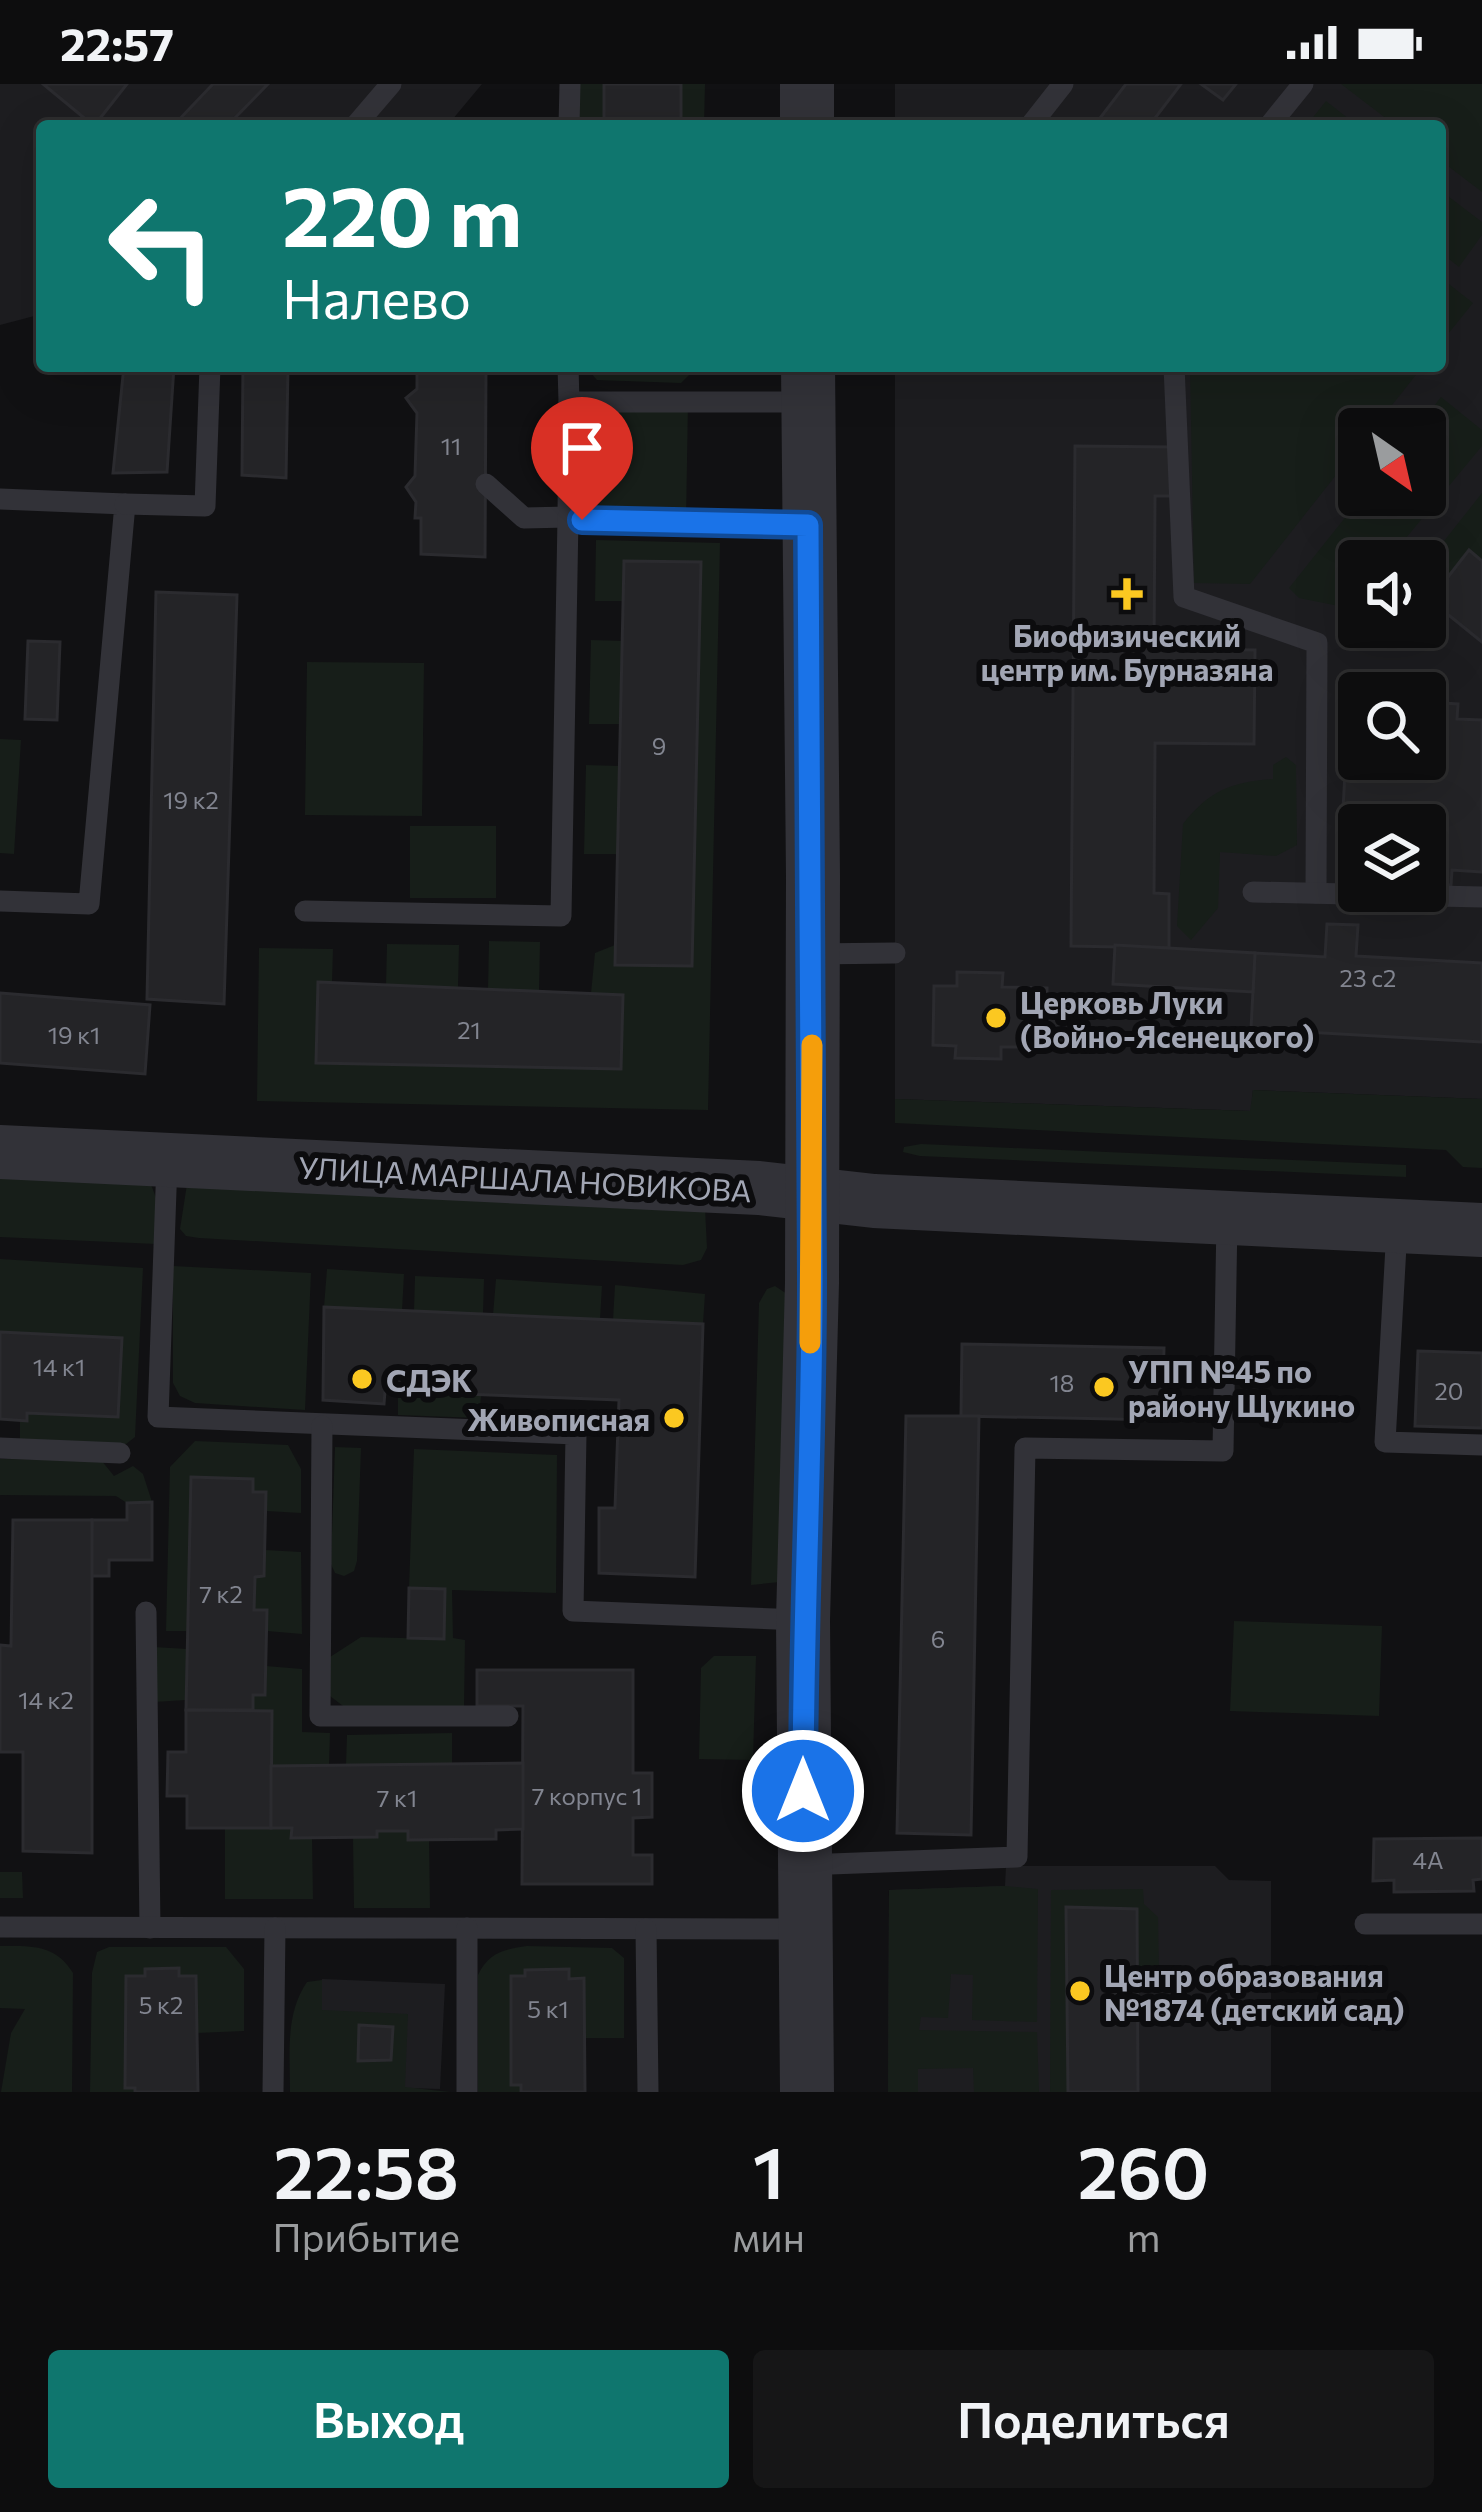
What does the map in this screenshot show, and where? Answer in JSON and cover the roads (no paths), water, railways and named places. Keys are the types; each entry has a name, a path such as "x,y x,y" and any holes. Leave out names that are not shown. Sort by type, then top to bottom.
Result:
{"street":[{"path":"807,84 807,120"},
{"path":"807,2092 803,1620 812,1283 813,954 808,384"},
{"name":"УЛИЦА МАРШАЛА НОВИКОВА","path":"0,1152 1482,1230"}],"lane":[{"path":"361,120 391,84"},
{"path":"569,120 570,84"},
{"path":"1035,120 1063,84"},
{"path":"1275,120 1303,84"},
{"path":"0,499 205,506 210,372"},
{"path":"304,911 561,916 568,372"},
{"path":"1174,372 1184,597 1317,643 1316,893"},
{"path":"569,402 808,384"},
{"path":"486,484 524,518 808,525"},
{"path":"0,901 89,904 125,504"},
{"path":"1253,892 1482,897"},
{"path":"813,954 895,953"},
{"path":"167,1161 158,1417 576,1434 573,1611 803,1620"},
{"path":"804,1865 1017,1857 1025,1448 1222,1451 1227,1219"},
{"path":"1397,1227 1385,1442 1482,1445"},
{"path":"322,1426 320,1716 508,1716"},
{"path":"0,1448 120,1453"},
{"path":"146,1612 150,1928"},
{"path":"1365,1924 1482,1924"},
{"path":"0,1927 804,1929"},
{"path":"273,2092 275,1928"},
{"path":"467,1928 467,2092"},
{"path":"646,1929 647,2092"}],"place":[{"name":"Биофизический центр им. Бурназяна","path":"1127,594"},
{"name":"Церковь Луки (Войно-Ясенецкого)","path":"996,1018"},
{"name":"СДЭК","path":"362,1379"},
{"name":"УПП №45 по району Щукино","path":"1104,1387"},
{"name":"Живописная","path":"674,1418"},
{"name":"Центр образования №1874 (детский сад)","path":"1080,1991"}]}
